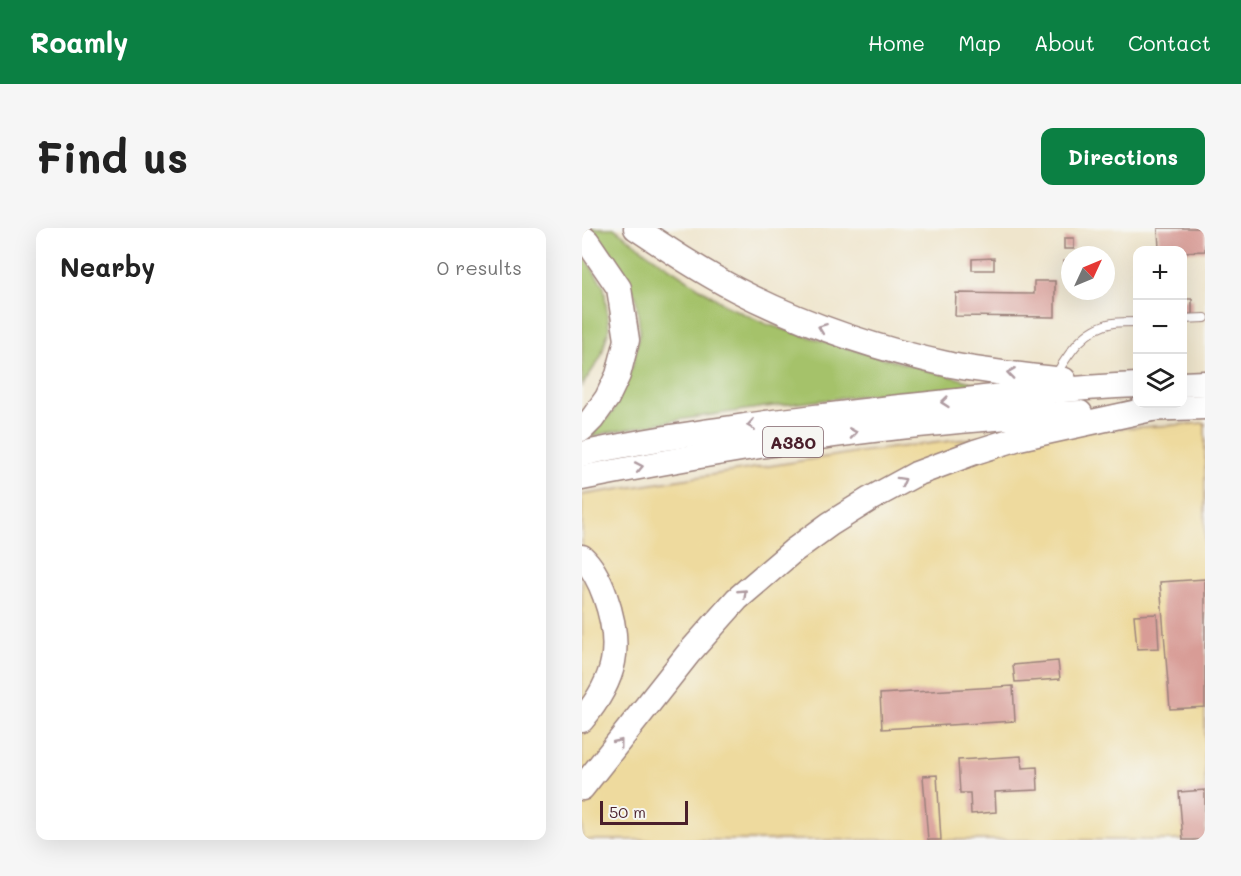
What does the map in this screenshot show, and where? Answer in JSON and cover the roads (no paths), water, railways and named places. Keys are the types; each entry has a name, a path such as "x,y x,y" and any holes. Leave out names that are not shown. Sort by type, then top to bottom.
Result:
{"highway":[{"path":"636,228 735,289 784,313 848,337 899,353 953,365 1111,386"},
{"path":"582,237 619,288 627,340 618,375 607,398 582,429"},
{"path":"1187,384 1205,383"},
{"name":"A380","path":"582,478 680,459 869,430 1111,386 1133,385"},
{"name":"A380","path":"582,454 631,443 850,412 1004,406 1133,408"},
{"name":"A380","path":"1187,407 1205,407"},
{"path":"582,788 688,654 736,598 830,524 916,474 975,452 1019,438 1155,408"},
{"path":"582,557 599,582 612,616 615,642 611,670 603,692 582,720"}],"lane":[{"path":"1187,320 1205,318"},
{"path":"1053,379 1079,340 1092,331 1112,323 1133,322"}]}
